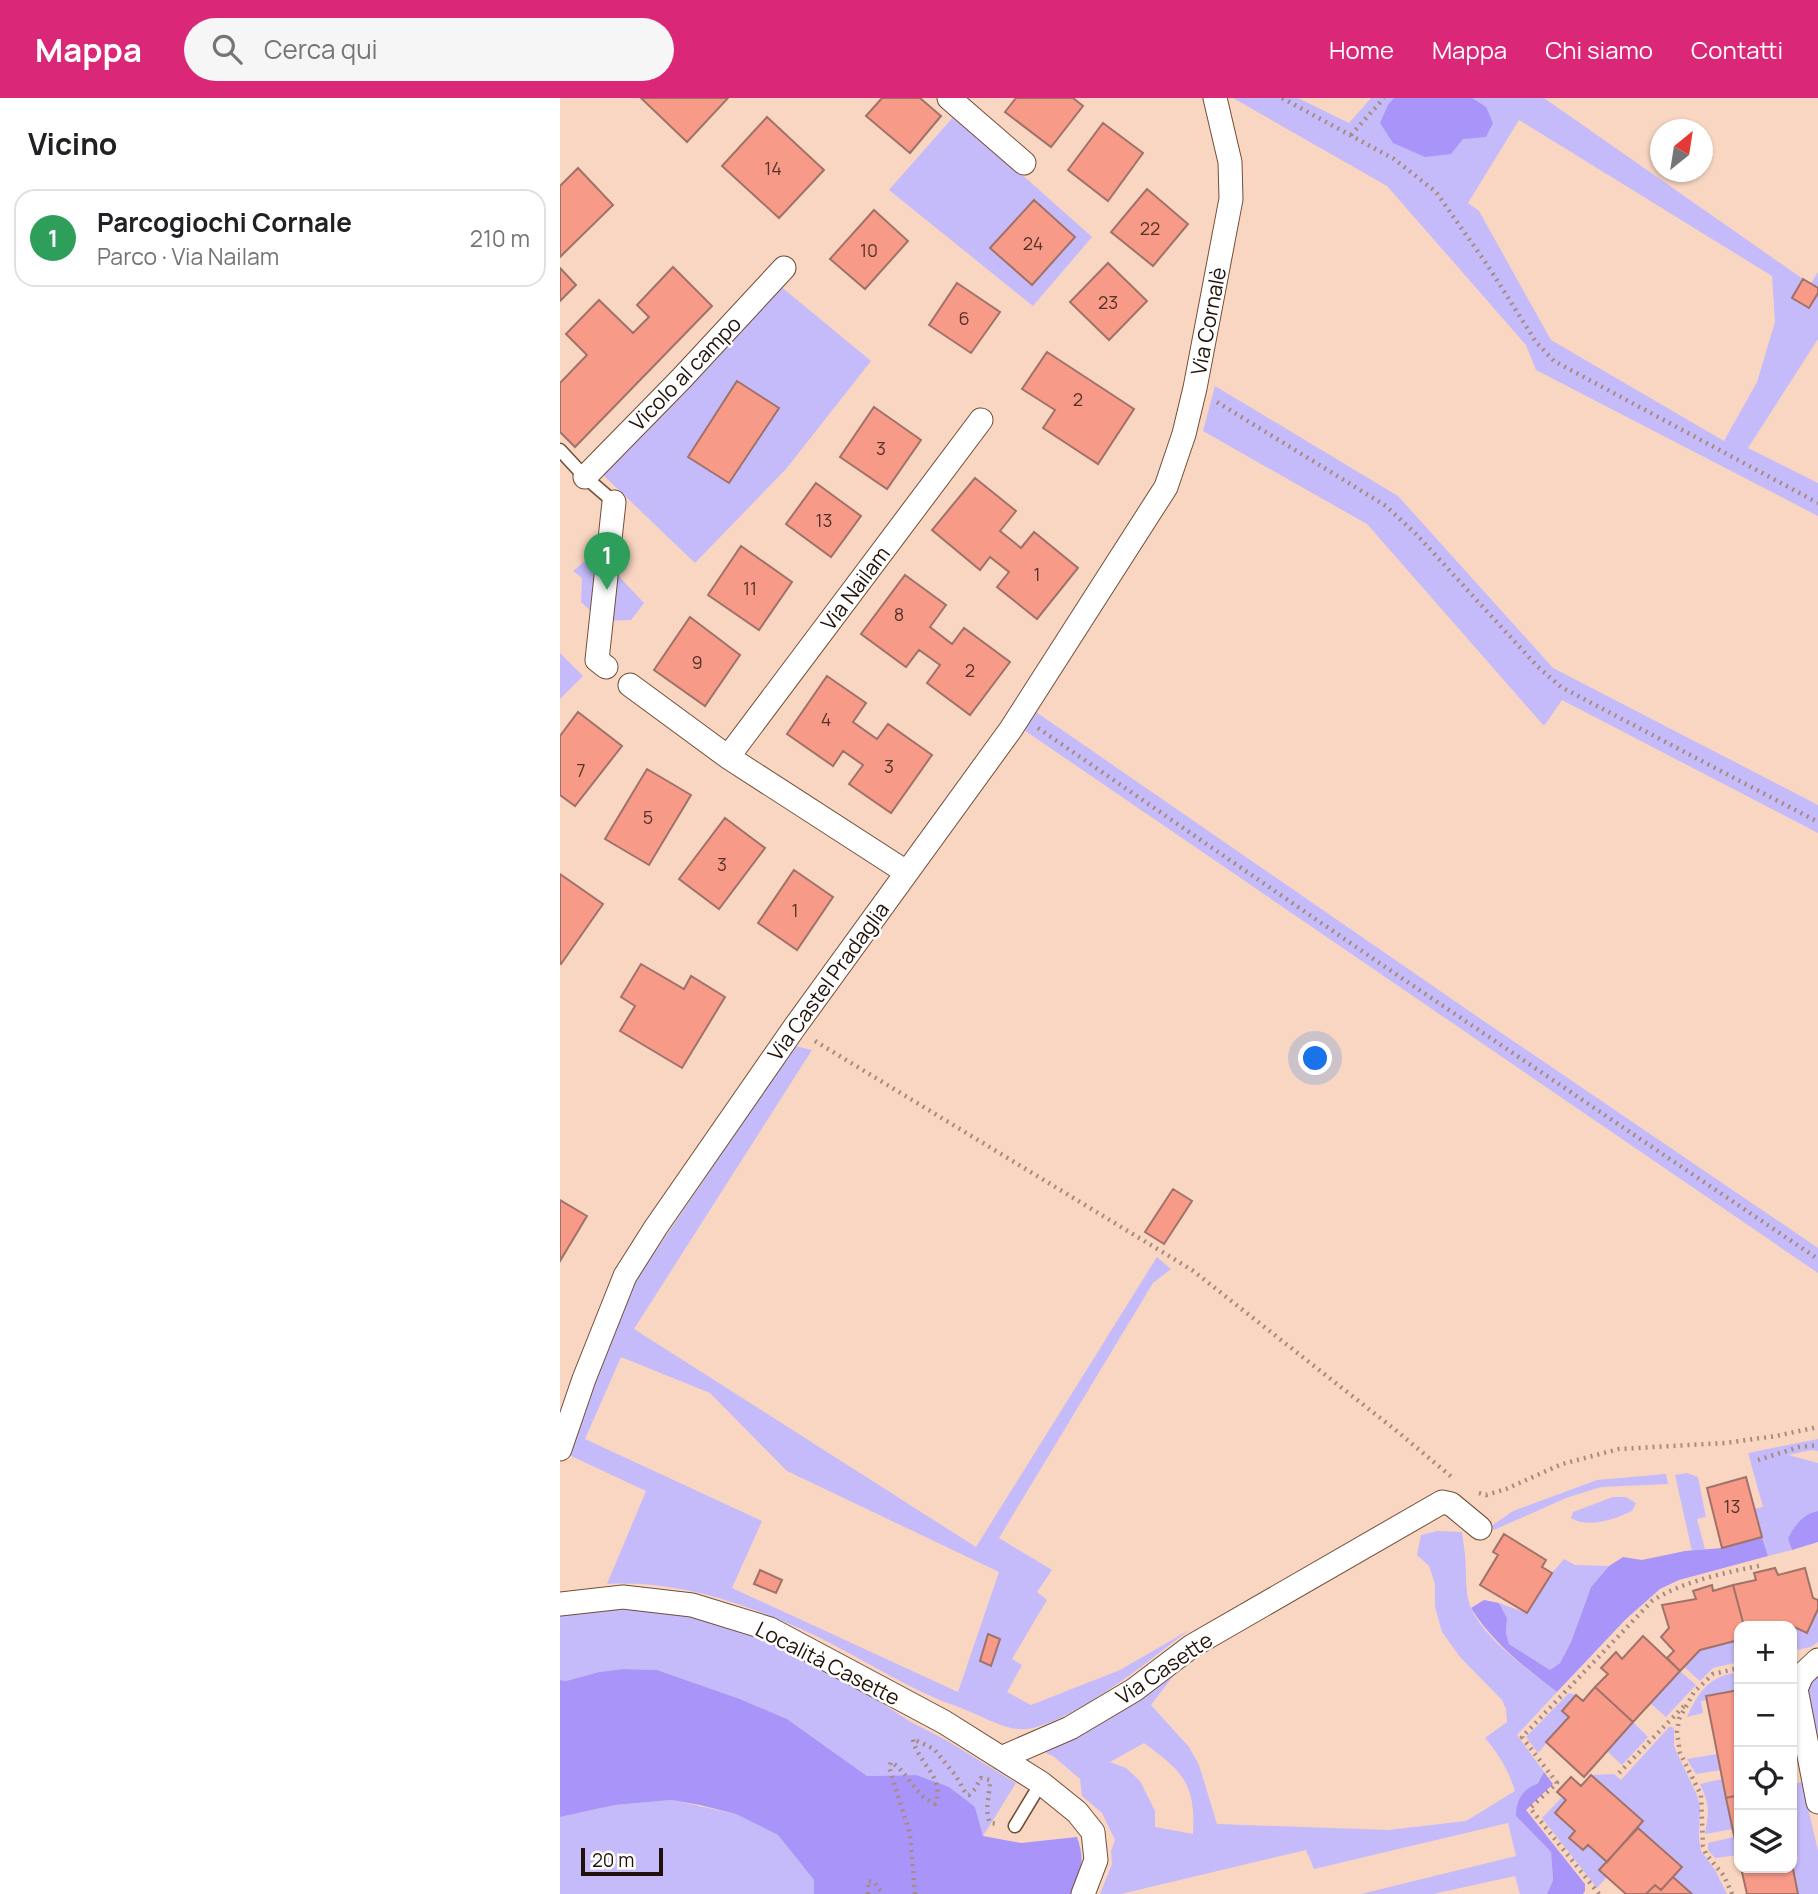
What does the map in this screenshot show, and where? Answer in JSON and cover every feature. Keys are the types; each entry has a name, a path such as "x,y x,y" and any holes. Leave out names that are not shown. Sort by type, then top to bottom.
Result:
{"street":[{"path":"949,98 1024,163"},
{"name":"Via Cornalè","path":"1137,533 1166,486 1184,434 1231,199 1230,162 1215,98"},
{"name":"Vicolo al campo","path":"585,477 784,268"},
{"name":"Via Nailam","path":"729,757 981,419"},
{"path":"606,667 597,660 614,502"},
{"name":"Via Castel Pradaglia","path":"560,1449 584,1379 625,1276 699,1163 794,1028 1010,729 1137,533"},
{"path":"629,684 729,757 906,872"},
{"name":"Via Casette","path":"1001,1758 1070,1728 1134,1690 1192,1646 1442,1502 1451,1504 1480,1528"},
{"name":"Località Casette","path":"560,1604 623,1597 692,1605 770,1629 944,1722 1001,1758"},
{"path":"1818,1660 1802,1675 1796,1689 1818,1802"},
{"path":"1001,1758 1041,1783 1077,1812 1093,1832 1096,1860 1083,1894"}],"lane":[{"path":"560,450 585,477 614,502"},
{"path":"1015,1826 1041,1783"}],"path":[{"path":"1282,98 1394,159 1436,192 1488,265 1536,342 1554,361 1818,503"},
{"path":"1351,135 1384,98"},
{"path":"1211,398 1386,506 1417,535 1538,667 1561,687 1818,822"},
{"path":"1029,722 1818,1259"},
{"path":"814,1040 1192,1270 1456,1481"},
{"path":"1476,1492 1486,1495 1506,1489 1562,1464 1619,1449 1725,1443 1818,1427"},
{"path":"1758,1460 1799,1447 1818,1445"},
{"path":"1599,1894 1530,1808 1557,1783 1522,1737 1652,1601 1666,1592 1763,1564"},
{"path":"1619,1773 1713,1674 1734,1669"},
{"path":"1687,1702 1678,1726 1678,1748 1700,1795 1703,1846 1706,1854 1724,1876 1732,1894"},
{"path":"915,1894 910,1833 889,1767 891,1762 901,1768 913,1787 926,1800 935,1804 938,1787 933,1773 915,1749 913,1738 934,1749 956,1776 966,1794 969,1795 975,1789 981,1778 990,1780 986,1808"},
{"path":"868,1894 868,1881 874,1882 883,1894"}],"shaded area":[{"path":"1233,98 1298,98 1349,123 1371,98 1544,98 1650,172 1650,182 1664,182 1803,279 1811,283 1818,272 1818,339 1748,448 1818,483 1818,516 1536,370 1526,345 1387,186","holes":["1519,120 1772,276 1775,322 1757,382 1724,441 1551,340 1479,211 1468,203"]},
{"path":"1394,98 1472,98 1486,107 1493,123 1486,137 1463,139 1451,154 1425,157 1393,143 1380,123"},
{"path":"955,115 1092,237 1033,306 889,190"},
{"path":"779,285 871,361 786,469 695,563 600,472"},
{"path":"1215,386 1398,496 1553,668 1818,805 1818,833 1562,700 1544,726 1367,524 1203,431"},
{"path":"612,538 621,545 613,570 644,603 631,620 601,621 581,602 582,578 573,571"},
{"path":"560,653 583,676 560,699"},
{"path":"1036,712 1818,1248 1818,1273 1024,730"},
{"path":"795,1046 812,1050 634,1329 976,1547 1157,1257 1171,1269 1153,1283 999,1538 1052,1570 1037,1592 1047,1600 1012,1659 1022,1665 1007,1692 1031,1705 1120,1670 1189,1630 1088,1703 1043,1725 1017,1729 933,1697 818,1637 755,1610 682,1589 607,1584 646,1491 569,1455 617,1318 636,1280","holes":["621,1357 710,1393 787,1471 999,1572 958,1692 732,1588 762,1521 585,1439"]},
{"path":"1818,1439 1818,1451 1788,1455 1818,1463 1818,1511 1812,1512 1788,1539 1792,1550 1768,1556 1754,1509 1763,1507 1748,1453"},
{"path":"1687,1473 1698,1477 1706,1517 1697,1519 1705,1549 1692,1551 1675,1475"},
{"path":"1666,1474 1668,1484 1601,1487 1566,1498 1494,1530 1490,1527 1513,1511 1597,1480"},
{"path":"1613,1497 1626,1497 1636,1503 1632,1511 1602,1522 1585,1523 1571,1518 1573,1512"},
{"path":"1818,1511 1818,1542 1792,1550 1788,1539 1793,1530 1800,1521"},
{"path":"1437,1531 1462,1532 1467,1595 1478,1620 1509,1654 1557,1692 1517,1735 1544,1772 1516,1816 1551,1852 1553,1880 1547,1894 1520,1894 1515,1876 1433,1894 1361,1894 1516,1856 1508,1823 1314,1869 1306,1850 1121,1894 1100,1894 1112,1864 1111,1851 1115,1840 1102,1813 1082,1796 1080,1779 1046,1753 1046,1748 1174,1675 1151,1705 1189,1747 1199,1765 1217,1824 1388,1830 1466,1821 1515,1791 1503,1763 1485,1738 1507,1722 1506,1709 1502,1700 1460,1657 1442,1632 1435,1607 1435,1584 1429,1566 1417,1555 1421,1535","holes":["1144,1743 1168,1762 1184,1780 1192,1802 1193,1834 1155,1827 1155,1811 1140,1781 1126,1768 1110,1762"]},
{"path":"1762,1537 1768,1556 1679,1580 1660,1589 1626,1619 1557,1692 1499,1643 1471,1608 1484,1600 1499,1603 1507,1618 1506,1633 1509,1644 1550,1670 1560,1663 1571,1642 1591,1587 1609,1566 1623,1557 1642,1560 1685,1551 1722,1548"},
{"path":"1564,1559 1575,1565 1609,1566 1591,1587 1571,1642 1560,1663 1550,1670 1509,1644 1506,1633 1507,1618 1499,1603 1527,1613"},
{"path":"635,1608 702,1618 771,1643 843,1678 909,1721 946,1740 1016,1783 983,1836 975,1807 916,1775 867,1776 787,1719 740,1699 657,1670 623,1669 560,1680 560,1615"},
{"path":"1818,1609 1818,1642 1811,1647 1797,1650 1797,1629 1807,1633"},
{"path":"1734,1641 1734,1663 1713,1668 1700,1681 1684,1667 1700,1650"},
{"path":"623,1669 657,1670 740,1699 787,1719 867,1776 916,1775 949,1787 975,1807 983,1836 1021,1843 1077,1837 1082,1859 1075,1887 1071,1894 814,1894 814,1880 778,1835 736,1814 671,1800 615,1805 560,1817 560,1680"},
{"path":"1680,1671 1696,1685 1666,1717 1650,1703"},
{"path":"1734,1673 1734,1691 1706,1696 1707,1700 1701,1701 1703,1713 1687,1717 1706,1686"},
{"path":"1818,1675 1818,1742 1808,1698 1812,1681"},
{"path":"1569,1693 1576,1695 1562,1711 1569,1717 1538,1753 1526,1737"},
{"path":"1633,1722 1648,1737 1622,1765 1607,1751"},
{"path":"1669,1727 1674,1729 1676,1751 1697,1795 1701,1851 1715,1870 1727,1894 1692,1894 1673,1877 1681,1867 1638,1828 1643,1821 1591,1775 1614,1774 1621,1780"},
{"path":"1717,1754 1721,1770 1696,1774 1687,1759"},
{"path":"1544,1772 1553,1784 1526,1810 1585,1884 1583,1894 1547,1894 1553,1880 1551,1852 1516,1816 1521,1796 1537,1784"},
{"path":"1722,1779 1733,1829 1705,1834 1708,1808 1700,1784"},
{"path":"1802,1782 1818,1851 1818,1894 1798,1894 1794,1873 1797,1873 1798,1859 1797,1783"},
{"path":"1562,1797 1566,1800 1555,1813 1607,1862 1599,1870 1607,1877 1597,1888 1542,1818"},
{"path":"671,1800 736,1814 778,1835 814,1880 814,1894 560,1894 560,1817 615,1805"},
{"path":"1734,1837 1734,1856 1715,1858 1708,1850 1708,1843"}],"building":[{"path":"641,98 728,98 687,142"},
{"path":"882,98 920,98 941,116 910,153 866,116"},
{"path":"1016,98 1073,98 1083,106 1051,147 1005,112"},
{"path":"767,117 824,170 779,218 722,166"},
{"path":"1103,123 1143,153 1108,201 1068,170"},
{"path":"578,168 613,205 560,257 560,186"},
{"path":"1147,189 1188,224 1153,266 1111,232"},
{"path":"1034,200 1075,237 1032,285 990,248"},
{"path":"874,210 908,241 865,289 830,259"},
{"path":"1108,263 1147,301 1109,340 1070,302"},
{"path":"673,267 712,306 575,447 560,432 560,383 587,355 566,334 599,300 633,333 649,317 637,305"},
{"path":"560,268 576,285 560,301"},
{"path":"1803,279 1818,288 1809,308 1792,298"},
{"path":"957,283 1000,312 971,353 929,325"},
{"path":"1047,352 1134,409 1098,464 1043,428 1055,410 1022,389"},
{"path":"737,381 779,408 729,483 688,457"},
{"path":"874,407 921,440 887,489 840,457"},
{"path":"975,478 1016,511 1000,531 1021,548 1034,532 1078,568 1037,619 997,587 1009,572 990,557 980,570 932,530"},
{"path":"816,483 861,516 831,557 786,524"},
{"path":"741,546 792,582 759,630 708,595"},
{"path":"905,575 946,605 930,627 952,644 964,628 1010,662 970,715 927,683 940,665 919,650 906,667 861,634"},
{"path":"690,617 740,655 705,706 654,670"},
{"path":"827,676 866,703 853,722 877,739 888,724 932,755 891,813 849,784 863,765 843,751 833,766 787,734"},
{"path":"578,712 622,746 575,806 560,795 560,736"},
{"path":"647,769 691,795 649,865 605,839"},
{"path":"725,818 765,848 719,909 679,879"},
{"path":"794,870 833,897 797,950 758,923"},
{"path":"560,874 603,904 561,964 560,963"},
{"path":"641,964 684,989 691,976 725,997 682,1068 620,1031 635,1006 621,997"},
{"path":"1173,1189 1192,1201 1164,1244 1145,1232"},
{"path":"560,1200 587,1216 560,1261"},
{"path":"1746,1477 1762,1537 1722,1548 1707,1488"},
{"path":"1504,1534 1546,1560 1542,1567 1552,1573 1527,1613 1480,1585 1498,1555 1493,1552"},
{"path":"1775,1568 1778,1575 1805,1568 1813,1598 1818,1600 1818,1609 1807,1633 1797,1628 1797,1621 1743,1621 1733,1585 1756,1580 1754,1573"},
{"path":"760,1570 782,1580 776,1593 754,1584"},
{"path":"1712,1585 1713,1591 1733,1585 1743,1621 1734,1621 1734,1641 1700,1650 1680,1671 1667,1658 1674,1651 1661,1637 1669,1628 1662,1605 1696,1599 1693,1591"},
{"path":"988,1634 1000,1639 991,1666 980,1661"},
{"path":"1643,1636 1680,1671 1633,1722 1595,1687 1608,1674 1601,1668 1616,1652 1622,1659"},
{"path":"1595,1687 1633,1722 1584,1777 1546,1742 1569,1717 1562,1711 1576,1695 1583,1701"},
{"path":"1734,1691 1734,1796 1726,1798 1706,1696"},
{"path":"1591,1775 1643,1821 1607,1862 1588,1845 1583,1850 1569,1838 1575,1831 1555,1813 1566,1800 1557,1792 1571,1777 1581,1786"},
{"path":"1734,1796 1734,1836 1726,1798"},
{"path":"1638,1828 1682,1867 1661,1890 1655,1885 1646,1894 1626,1894 1599,1870"},
{"path":"1742,1873 1794,1873 1798,1894 1747,1894"},
{"path":"1673,1877 1692,1894 1646,1894 1655,1885 1661,1890"}],"place":[{"name":"Parcogiochi Cornale","path":"607,590"}]}
